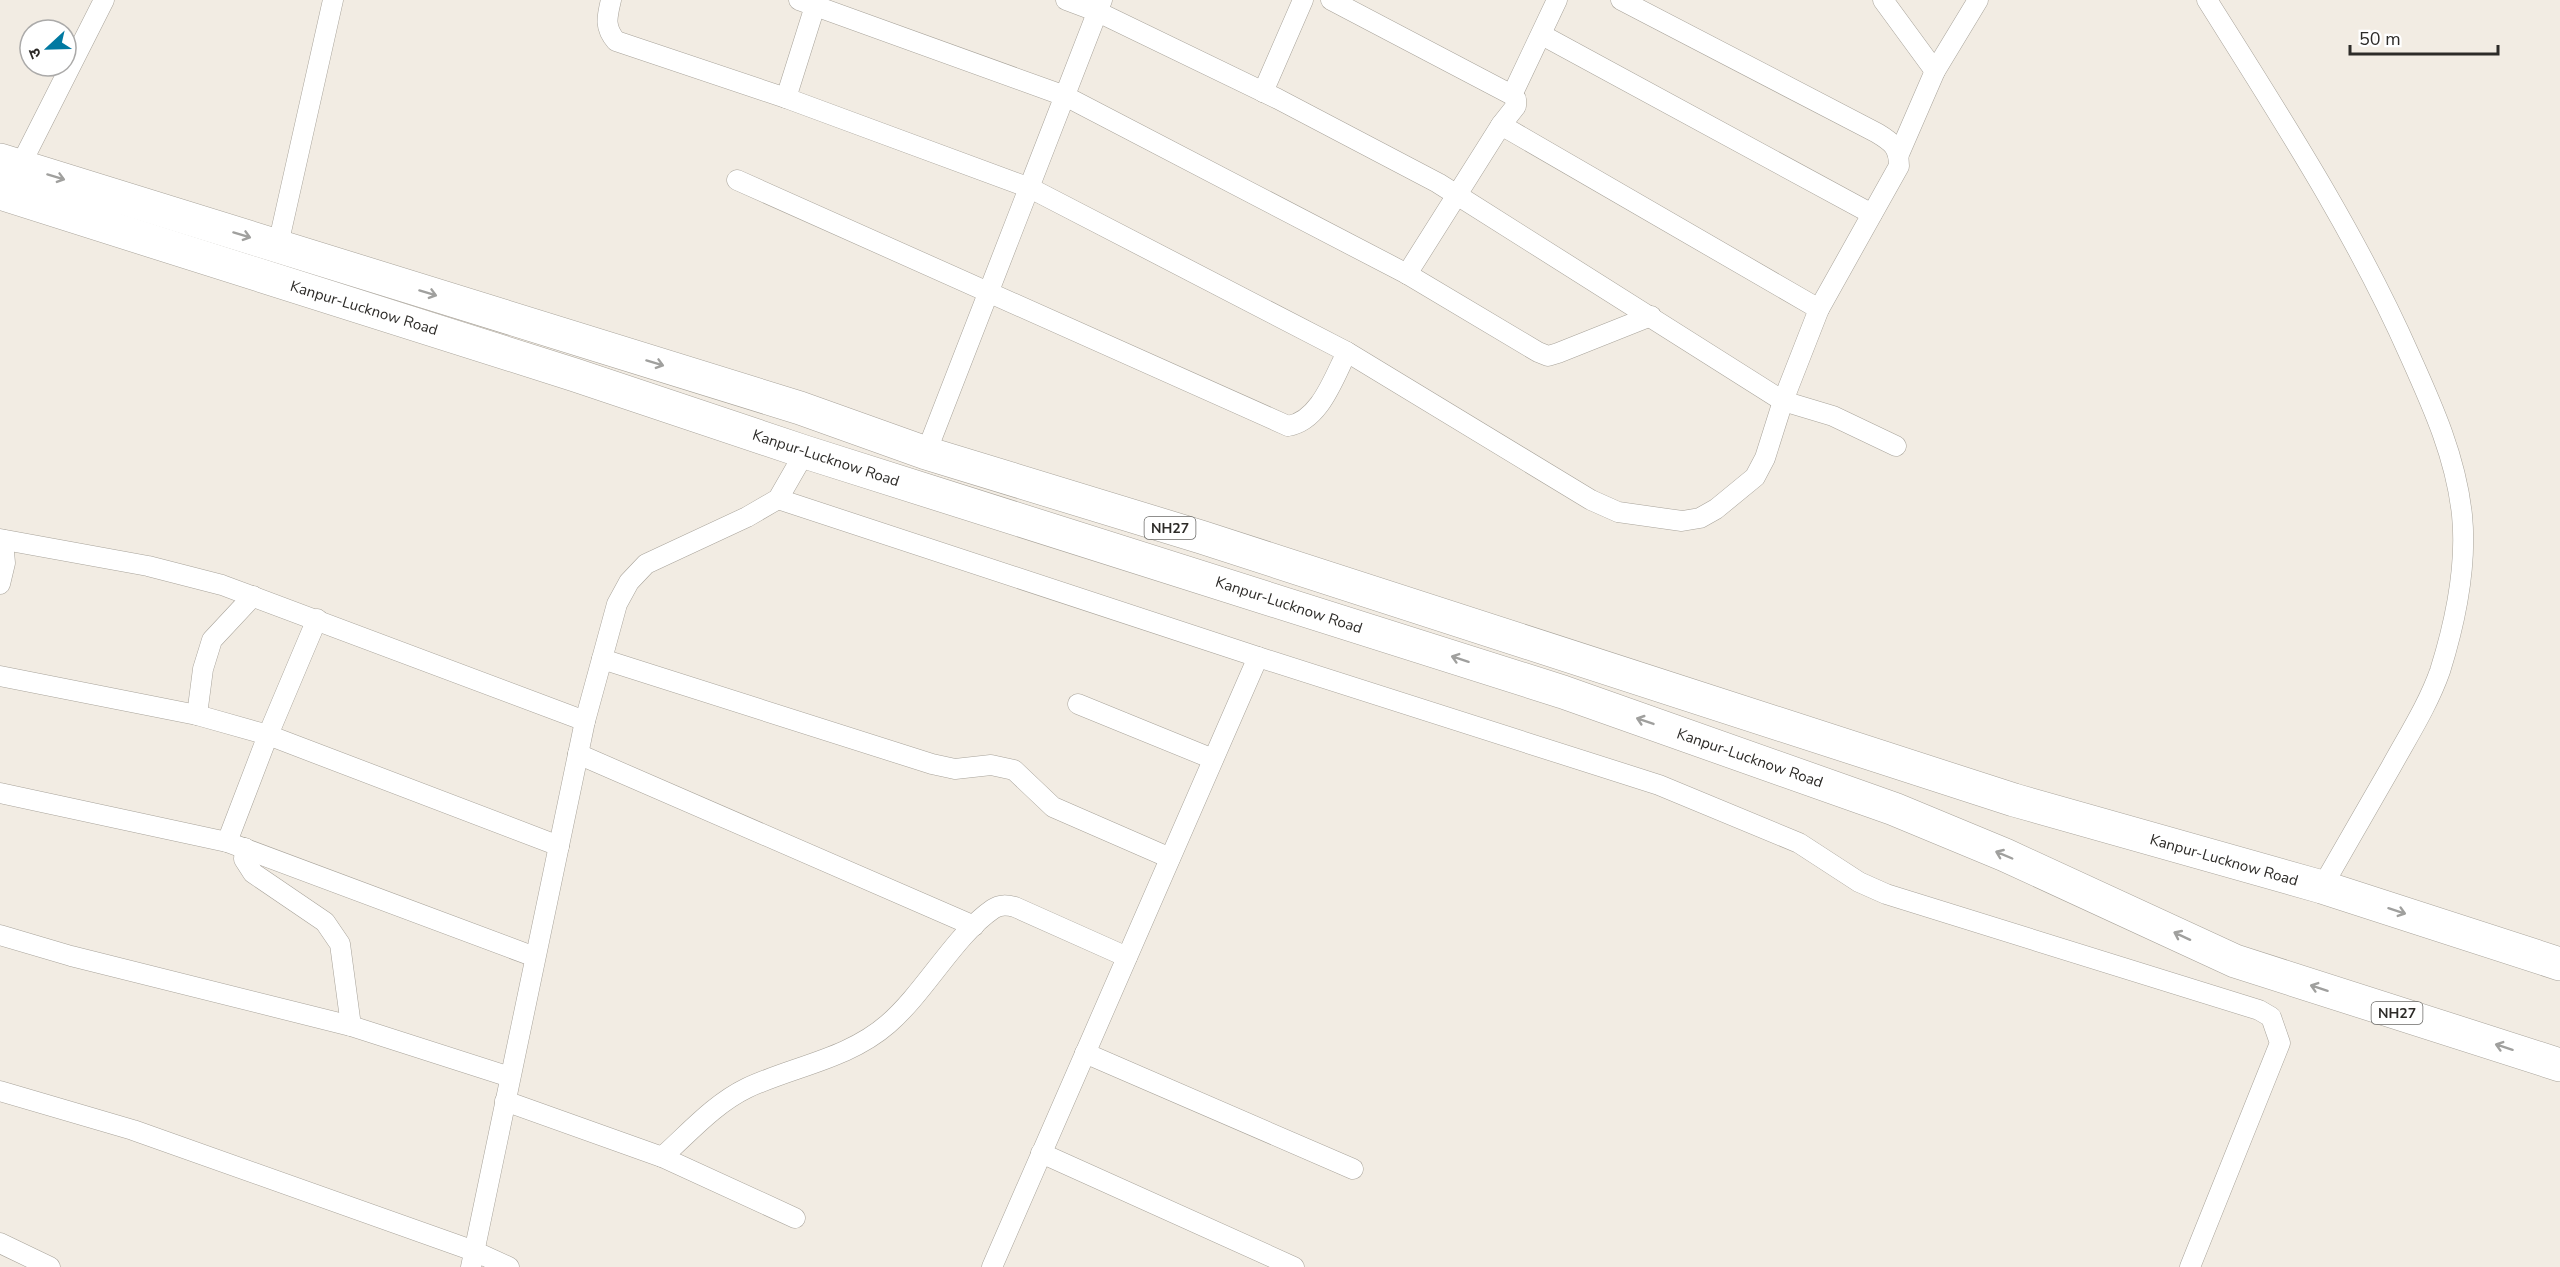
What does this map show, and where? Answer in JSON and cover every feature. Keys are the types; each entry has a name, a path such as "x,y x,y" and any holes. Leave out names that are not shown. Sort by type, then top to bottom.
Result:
{"highway":[{"name":"Kanpur-Lucknow Road","path":"10,163 800,408 926,453 1213,541 2014,800 2332,890 2560,964"},
{"name":"Kanpur-Lucknow Road","path":"0,193 598,382 806,452 1563,692 1894,809 2048,873 2235,961 2560,1065"},
{"path":"598,382 611,349"}],"street":[{"path":"10,163 104,0"},
{"path":"278,246 333,0"},
{"path":"611,0 606,21 608,32 616,41 786,98 1030,188 1347,352 1591,500 1618,512 1666,521 1700,518 1716,509 1755,477 1765,458 1782,401 1819,309 1899,166 1899,154 1935,71 1978,0"},
{"path":"1066,0 1100,6 1458,195 1782,401 1833,416 1896,446"},
{"path":"1263,92 1303,0"},
{"path":"1331,0 1516,99 1516,106 1407,274"},
{"path":"1512,95 1557,0"},
{"path":"1621,0 1877,133 1893,143 1899,154"},
{"path":"1883,0 1935,71"},
{"path":"2207,0 2294,137 2385,298 2446,441 2457,481 2462,518 2461,561 2455,610 2440,671 2418,721 2332,890"},
{"path":"786,98 807,3 1065,96 1407,274 1548,356 1651,316"},
{"path":"926,453 1100,6"},
{"path":"1542,35 1872,214"},
{"path":"1502,125 1819,309"},
{"path":"737,180 1288,426 1308,418 1327,392 1347,352"},
{"path":"472,1259 585,720 617,604 629,582 646,564 747,517 778,499 806,452"},
{"path":"778,499 1258,657 1659,785 1799,843 1859,882 1886,894 2259,1010 2271,1017 2280,1043 2190,1267"},
{"path":"0,584 5,562 2,539 148,566 253,596 585,720"},
{"path":"197,715 203,669 212,640 253,596"},
{"path":"316,619 268,735 236,845 253,873 325,922 334,933 340,944 351,1026"},
{"path":"992,1267 1258,657"},
{"path":"602,659 932,764 955,769 991,765 1014,770 1053,807 1170,858"},
{"path":"0,673 197,715 268,735 559,846"},
{"path":"1078,704 1213,759"},
{"path":"578,754 974,926"},
{"path":"0,793 236,845 535,957"},
{"path":"662,1157 732,1096 845,1051 878,1033 905,1008 974,926 994,908 1003,904 1015,907 1127,957"},
{"path":"0,935 114,967 351,1026 510,1077"},
{"path":"1085,1053 1353,1168"},
{"path":"0,1091 169,1143 472,1259 509,1267"},
{"path":"505,1101 662,1157 795,1218"},
{"path":"1041,1154 1294,1267"},
{"path":"0,1242 50,1267"}]}
